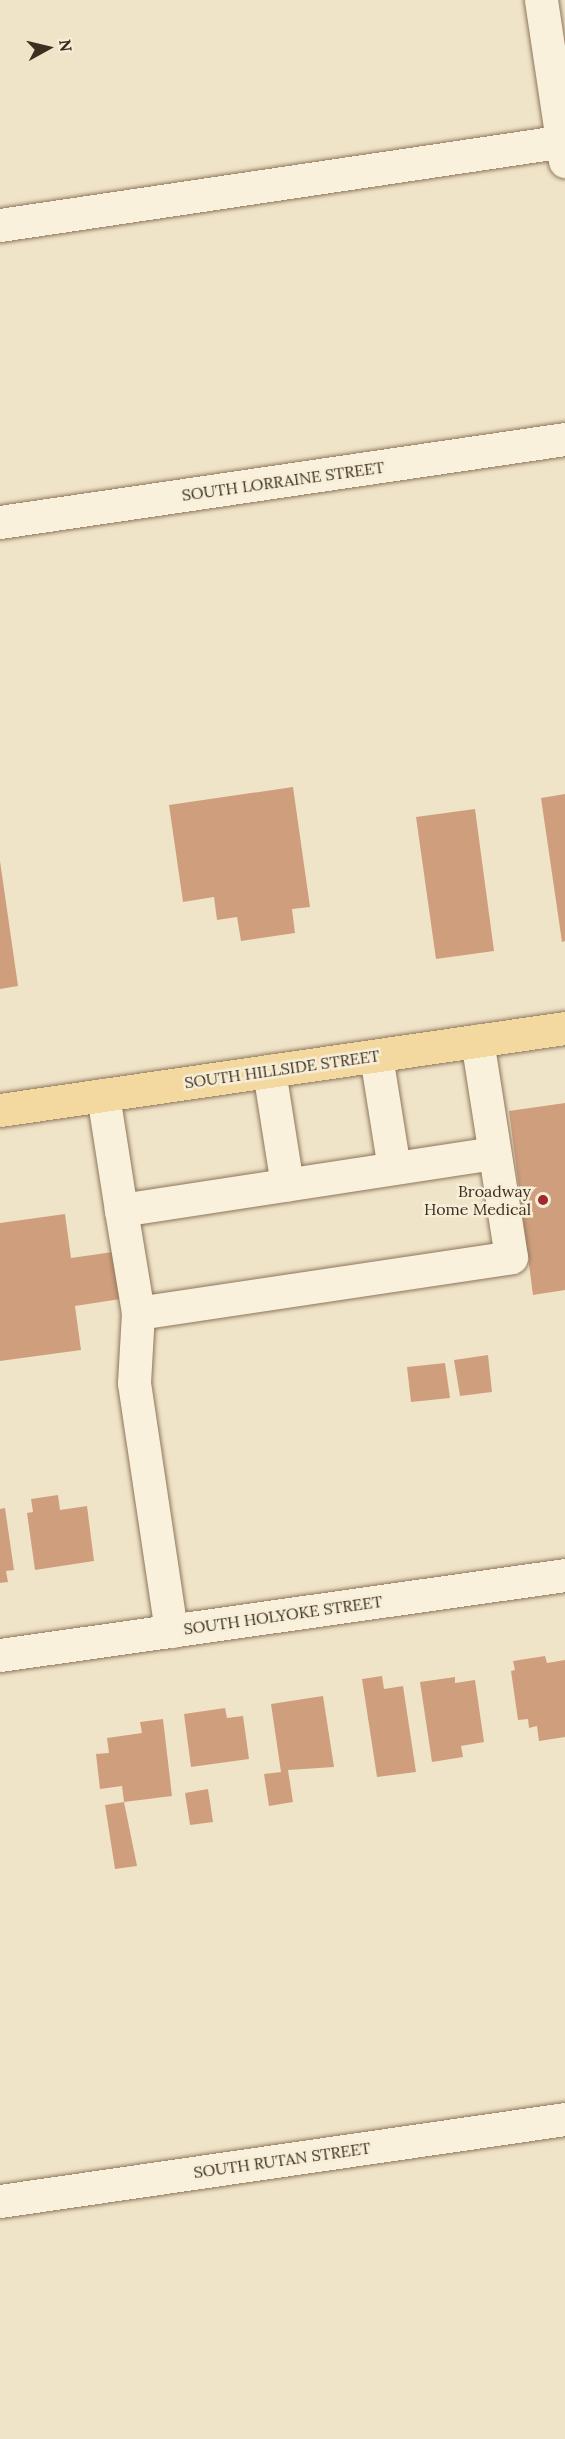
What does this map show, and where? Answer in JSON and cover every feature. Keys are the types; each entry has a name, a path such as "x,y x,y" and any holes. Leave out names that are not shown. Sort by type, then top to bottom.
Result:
{"main road":[{"name":"SOUTH HILLSIDE STREET","path":"0,1110 565,1028"}],"street":[{"path":"0,225 564,149 541,0"},
{"name":"SOUTH LORRAINE STREET","path":"0,522 565,439"},
{"path":"138,1313 511,1257 477,1041"},
{"path":"376,1056 394,1168"},
{"path":"269,1071 287,1185"},
{"path":"103,1095 138,1313 134,1383 171,1631"},
{"path":"121,1210 494,1153"},
{"name":"SOUTH HOLYOKE STREET","path":"0,1655 565,1575"},
{"name":"SOUTH RUTAN STREET","path":"0,2201 565,2119"}],"building":[{"path":"293,787 310,907 292,909 295,933 241,941 237,917 217,920 214,897 183,902 169,805"},
{"path":"565,794 565,941 562,942 541,798"},
{"path":"475,809 494,951 436,959 416,817"},
{"path":"0,861 18,986 0,989"},
{"name":"Broadway Home Medical","path":"565,1103 565,1290 533,1295 509,1111"},
{"path":"65,1214 71,1258 120,1251 127,1298 75,1306 81,1350 0,1361 0,1223"},
{"path":"488,1355 492,1392 460,1396 454,1360"},
{"path":"445,1363 450,1398 411,1402 407,1367"},
{"path":"58,1495 60,1510 87,1506 94,1561 35,1570 27,1513 33,1512 31,1499"},
{"path":"5,1508 14,1570 6,1571 8,1582 0,1583 0,1509"},
{"path":"545,1656 547,1663 565,1660 565,1737 539,1741 537,1726 529,1728 528,1719 518,1720 511,1671 515,1670 513,1661"},
{"path":"382,1676 384,1689 403,1686 416,1772 377,1777 362,1679"},
{"path":"455,1677 455,1683 475,1680 484,1742 461,1746 463,1757 432,1762 420,1682"},
{"path":"323,1696 334,1767 288,1770 293,1802 269,1806 264,1774 281,1772 271,1704"},
{"path":"225,1708 227,1718 243,1716 249,1759 191,1767 184,1714"},
{"path":"163,1719 172,1796 124,1802 122,1786 100,1789 96,1754 109,1753 107,1738 142,1733 140,1722"},
{"path":"208,1789 213,1822 190,1825 185,1793"},
{"path":"124,1802 137,1866 115,1869 105,1805"}],"place":[{"name":"Broadway Home Medical","path":"543,1200"}]}
